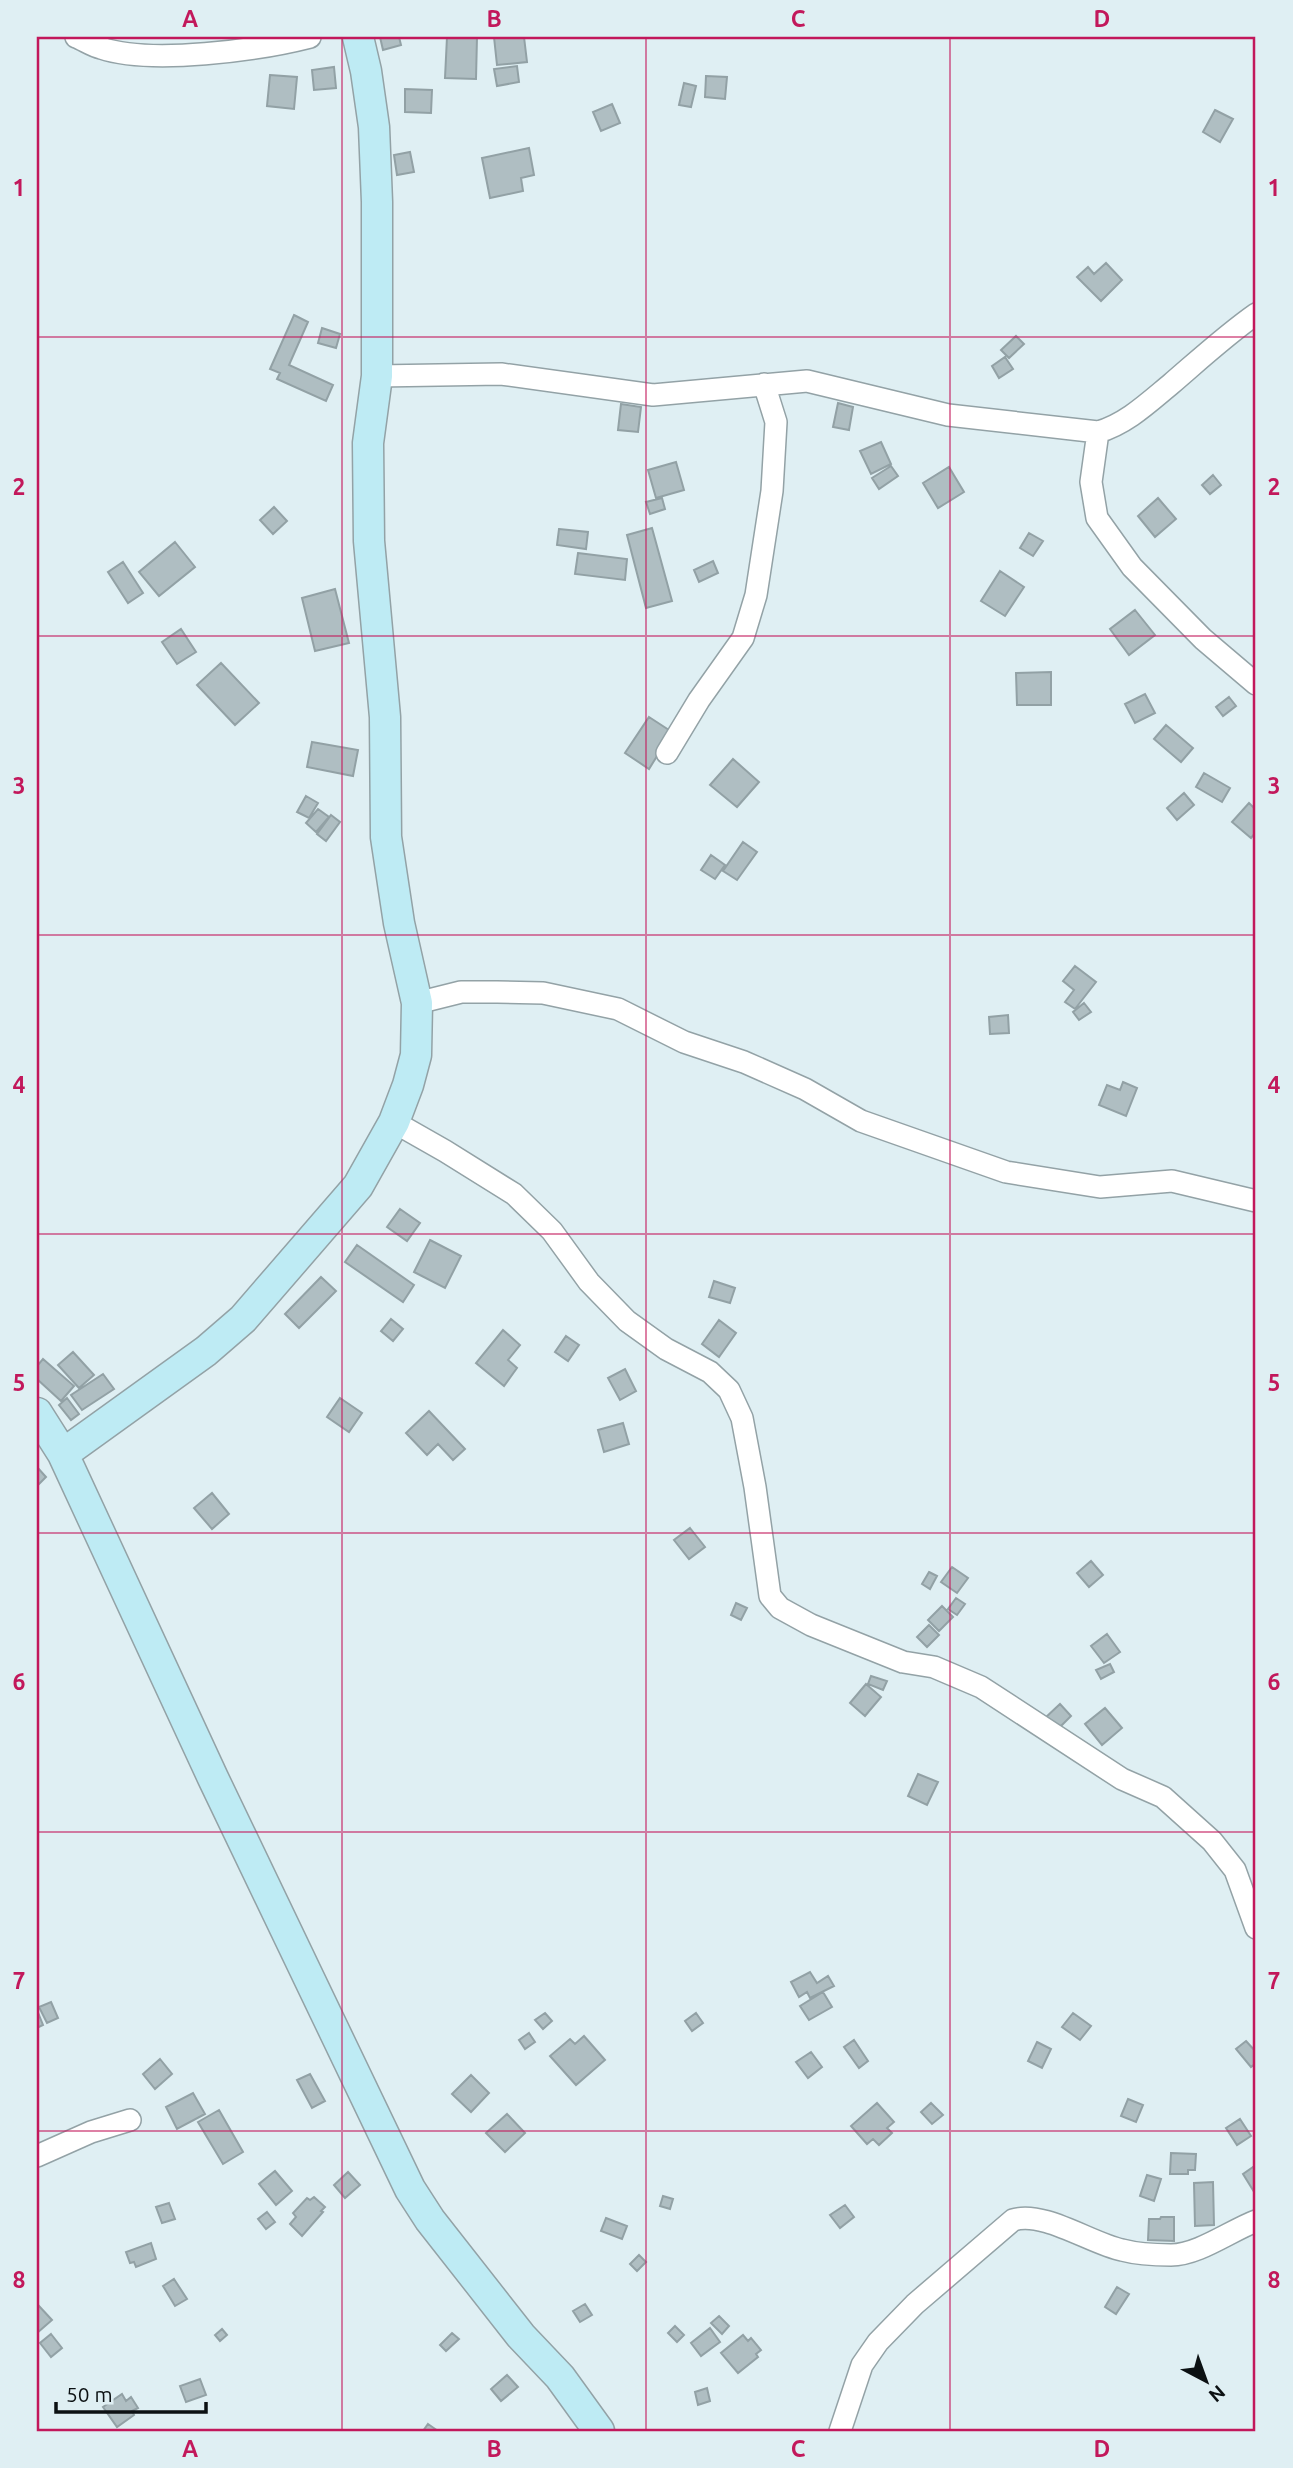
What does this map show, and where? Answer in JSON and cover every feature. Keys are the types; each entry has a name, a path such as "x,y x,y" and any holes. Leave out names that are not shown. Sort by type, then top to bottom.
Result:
{"street":[{"path":"76,37 102,49 148,55 221,52 310,37"},
{"path":"63,1454 206,1351 243,1320 358,1186 394,1122 416,1055 417,1003 399,923 386,838 385,717 369,541 368,443 377,376 378,281 374,127 358,37"},
{"path":"377,376 500,374 653,395 807,381 948,415 1098,432 1115,427 1256,314"},
{"path":"667,753 699,700 743,638 756,594 772,491 776,422 764,384"},
{"path":"1098,432 1091,482 1097,518 1132,567 1203,639 1256,684"},
{"path":"417,1003 461,992 543,993 618,1009 684,1042 744,1062 805,1089 861,1121 1006,1172 1100,1187 1172,1181 1256,1201"},
{"path":"394,1122 445,1150 514,1194 552,1231 589,1282 627,1321 666,1349 710,1372 729,1390 743,1418 770,1596 780,1608 811,1625 903,1662 934,1667 981,1687 1122,1779 1163,1797 1212,1842 1235,1870 1256,1928"},
{"path":"37,1413 63,1454 213,1778 410,2189 430,2220 521,2336 560,2377 599,2431"},
{"path":"37,2156 91,2132 131,2120"},
{"path":"840,2431 862,2365 878,2342 915,2304 1013,2220 1023,2218 1040,2221 1121,2250 1169,2255 1186,2253 1204,2246 1256,2221"}],"building":[{"path":"380,37 399,37 401,45 383,50"},
{"path":"447,37 477,37 476,79 445,78"},
{"path":"494,37 524,37 527,62 497,65"},
{"path":"517,66 519,82 497,86 494,69"},
{"path":"334,67 336,88 314,90 312,70"},
{"path":"270,75 297,77 294,109 267,106"},
{"path":"706,76 727,77 725,99 705,97"},
{"path":"684,83 696,86 691,107 679,105"},
{"path":"405,89 432,90 431,113 405,112"},
{"path":"612,104 620,123 601,131 593,112"},
{"path":"1215,110 1233,119 1220,142 1203,132"},
{"path":"529,148 534,175 521,178 523,191 490,198 482,158"},
{"path":"410,152 414,172 397,175 394,155"},
{"path":"1106,263 1122,280 1101,301 1077,277 1088,267 1094,274"},
{"path":"294,315 308,322 289,365 333,385 326,401 277,379 280,373 270,369"},
{"path":"322,328 340,334 336,348 318,343"},
{"path":"1016,336 1024,344 1009,358 1001,350"},
{"path":"1005,357 1013,369 999,378 992,366"},
{"path":"838,403 853,407 849,430 833,427"},
{"path":"621,404 641,407 638,432 618,430"},
{"path":"881,442 891,464 871,474 860,451"},
{"path":"676,462 684,490 656,498 648,470"},
{"path":"891,466 898,476 879,489 872,478"},
{"path":"949,467 964,492 938,508 923,483"},
{"path":"1213,475 1221,485 1210,494 1202,485"},
{"path":"662,498 665,509 650,514 646,502"},
{"path":"1158,498 1176,519 1155,537 1138,516"},
{"path":"274,507 287,521 273,534 260,520"},
{"path":"652,528 672,601 646,608 627,535"},
{"path":"559,529 588,532 586,549 557,545"},
{"path":"1029,533 1043,541 1033,556 1020,548"},
{"path":"175,542 195,567 159,596 139,572"},
{"path":"578,553 627,559 625,580 575,574"},
{"path":"713,561 718,573 699,582 694,570"},
{"path":"123,562 143,593 128,603 108,572"},
{"path":"1000,571 1024,587 1005,616 981,601"},
{"path":"335,589 349,643 315,651 302,598"},
{"path":"1135,610 1155,635 1129,655 1110,629"},
{"path":"181,629 196,652 177,664 162,642"},
{"path":"221,663 259,703 235,725 197,685"},
{"path":"1051,672 1051,705 1017,705 1016,673"},
{"path":"1145,694 1155,713 1135,723 1125,704"},
{"path":"1229,697 1236,706 1223,716 1216,707"},
{"path":"649,717 672,732 649,769 625,753"},
{"path":"1166,725 1193,748 1181,762 1154,739"},
{"path":"312,742 358,750 353,776 307,767"},
{"path":"733,759 759,782 737,807 710,785"},
{"path":"1204,773 1230,788 1222,802 1196,787"},
{"path":"1184,793 1194,805 1177,820 1167,808"},
{"path":"306,796 318,803 309,818 297,812"},
{"path":"1249,803 1256,810 1256,832 1251,838 1232,822"},
{"path":"318,809 329,817 316,832 306,823"},
{"path":"331,815 340,822 326,841 317,834"},
{"path":"743,842 757,852 737,880 723,871"},
{"path":"711,855 725,865 715,879 701,870"},
{"path":"1075,966 1096,982 1075,1009 1065,1002 1074,990 1063,981"},
{"path":"1084,1003 1091,1012 1079,1020 1073,1012"},
{"path":"1008,1015 1009,1033 990,1034 989,1017"},
{"path":"1123,1082 1137,1088 1126,1116 1099,1105 1107,1085 1120,1090"},
{"path":"400,1209 420,1223 407,1241 387,1227"},
{"path":"430,1240 461,1256 445,1288 414,1272"},
{"path":"357,1245 414,1285 403,1302 345,1262"},
{"path":"321,1277 336,1291 299,1328 285,1314"},
{"path":"714,1281 735,1288 730,1303 709,1297"},
{"path":"391,1319 403,1329 393,1341 381,1331"},
{"path":"719,1320 736,1333 719,1357 702,1344"},
{"path":"503,1330 520,1345 508,1360 517,1368 504,1386 476,1363"},
{"path":"566,1336 579,1345 568,1361 555,1352"},
{"path":"73,1352 94,1375 79,1388 58,1365"},
{"path":"43,1359 74,1386 61,1401 37,1379 37,1366"},
{"path":"625,1369 636,1391 620,1400 608,1378"},
{"path":"103,1374 114,1389 82,1410 71,1395"},
{"path":"67,1398 79,1414 71,1420 59,1405"},
{"path":"340,1398 362,1413 349,1432 327,1417"},
{"path":"429,1411 465,1449 453,1460 438,1444 427,1455 406,1433"},
{"path":"623,1423 629,1444 604,1452 598,1430"},
{"path":"37,1467 46,1477 37,1486"},
{"path":"212,1493 229,1514 212,1529 194,1508"},
{"path":"690,1528 705,1547 689,1559 674,1540"},
{"path":"1091,1561 1103,1575 1089,1587 1077,1573"},
{"path":"952,1567 968,1578 957,1593 941,1582"},
{"path":"929,1572 937,1576 930,1589 922,1584"},
{"path":"956,1598 965,1604 957,1615 948,1609"},
{"path":"736,1603 747,1608 741,1620 731,1615"},
{"path":"942,1606 953,1617 939,1631 928,1620"},
{"path":"929,1625 939,1635 927,1647 917,1637"},
{"path":"1107,1634 1120,1652 1104,1663 1091,1646"},
{"path":"1110,1664 1114,1672 1101,1679 1096,1670"},
{"path":"871,1676 887,1681 883,1690 868,1684"},
{"path":"866,1684 881,1697 865,1716 850,1703"},
{"path":"1060,1704 1071,1716 1057,1730 1045,1718"},
{"path":"1105,1708 1122,1728 1102,1745 1085,1724"},
{"path":"918,1774 938,1782 927,1805 908,1796"},
{"path":"810,1972 817,1983 828,1976 834,1986 810,1998 807,1992 799,1997 791,1982"},
{"path":"823,1992 832,2007 809,2020 800,2006"},
{"path":"51,2002 58,2018 47,2023 39,2007"},
{"path":"37,2010 43,2025 37,2028"},
{"path":"545,2013 552,2021 543,2029 535,2020"},
{"path":"696,2013 703,2023 692,2031 685,2021"},
{"path":"1073,2013 1091,2026 1080,2040 1062,2027"},
{"path":"529,2033 535,2042 525,2049 519,2040"},
{"path":"584,2036 605,2060 576,2085 550,2056 570,2039 575,2044"},
{"path":"854,2040 868,2061 859,2068 844,2047"},
{"path":"1246,2041 1256,2052 1256,2063 1251,2067 1236,2049"},
{"path":"1037,2042 1051,2049 1042,2068 1028,2061"},
{"path":"811,2052 822,2067 808,2078 796,2062"},
{"path":"160,2059 172,2074 155,2089 143,2074"},
{"path":"310,2074 325,2101 312,2108 297,2080"},
{"path":"471,2075 489,2093 471,2112 452,2094"},
{"path":"193,2093 205,2114 177,2129 166,2107"},
{"path":"1128,2099 1143,2105 1136,2122 1121,2116"},
{"path":"877,2103 894,2122 887,2128 892,2133 879,2145 873,2139 867,2144 851,2126"},
{"path":"931,2103 943,2115 932,2124 921,2112"},
{"path":"219,2110 243,2152 223,2164 198,2122"},
{"path":"507,2114 525,2133 505,2152 486,2133"},
{"path":"1240,2119 1251,2136 1237,2145 1226,2128"},
{"path":"1171,2153 1196,2154 1195,2170 1188,2170 1188,2174 1170,2174"},
{"path":"1256,2165 1256,2195 1243,2174"},
{"path":"275,2171 292,2191 276,2205 259,2184"},
{"path":"348,2172 360,2185 345,2198 334,2185"},
{"path":"1147,2175 1161,2179 1154,2201 1140,2196"},
{"path":"1213,2182 1214,2225 1195,2226 1194,2183"},
{"path":"663,2196 673,2199 670,2209 660,2206"},
{"path":"314,2197 325,2207 302,2236 290,2224 296,2217 293,2213 307,2198 310,2200"},
{"path":"169,2203 175,2219 162,2223 156,2207"},
{"path":"845,2205 854,2217 840,2228 830,2215"},
{"path":"267,2212 275,2222 266,2229 258,2219"},
{"path":"1174,2217 1174,2241 1148,2240 1149,2219"},
{"path":"606,2218 627,2226 622,2239 601,2231"},
{"path":"151,2243 156,2259 136,2267 134,2262 130,2263 126,2252"},
{"path":"639,2255 646,2262 637,2271 630,2264"},
{"path":"174,2279 187,2299 175,2306 163,2286"},
{"path":"1117,2287 1129,2294 1116,2314 1105,2307"},
{"path":"585,2304 592,2315 580,2322 573,2311"},
{"path":"39,2306 52,2320 37,2333 37,2308"},
{"path":"719,2316 729,2326 722,2334 711,2323"},
{"path":"675,2326 684,2335 677,2342 668,2333"},
{"path":"710,2328 720,2342 701,2356 691,2343"},
{"path":"222,2329 227,2335 220,2341 215,2335"},
{"path":"452,2333 459,2339 446,2351 440,2345"},
{"path":"51,2334 62,2348 51,2357 40,2343"},
{"path":"743,2335 748,2341 751,2338 761,2350 756,2354 758,2357 738,2373 721,2353"},
{"path":"507,2375 518,2387 501,2401 491,2389"},
{"path":"200,2379 206,2395 186,2402 180,2386"},
{"path":"707,2388 710,2401 698,2405 695,2392"},
{"path":"122,2394 126,2401 131,2397 138,2408 132,2411 134,2415 117,2427 103,2407"},
{"path":"428,2424 438,2431 423,2431"}]}
